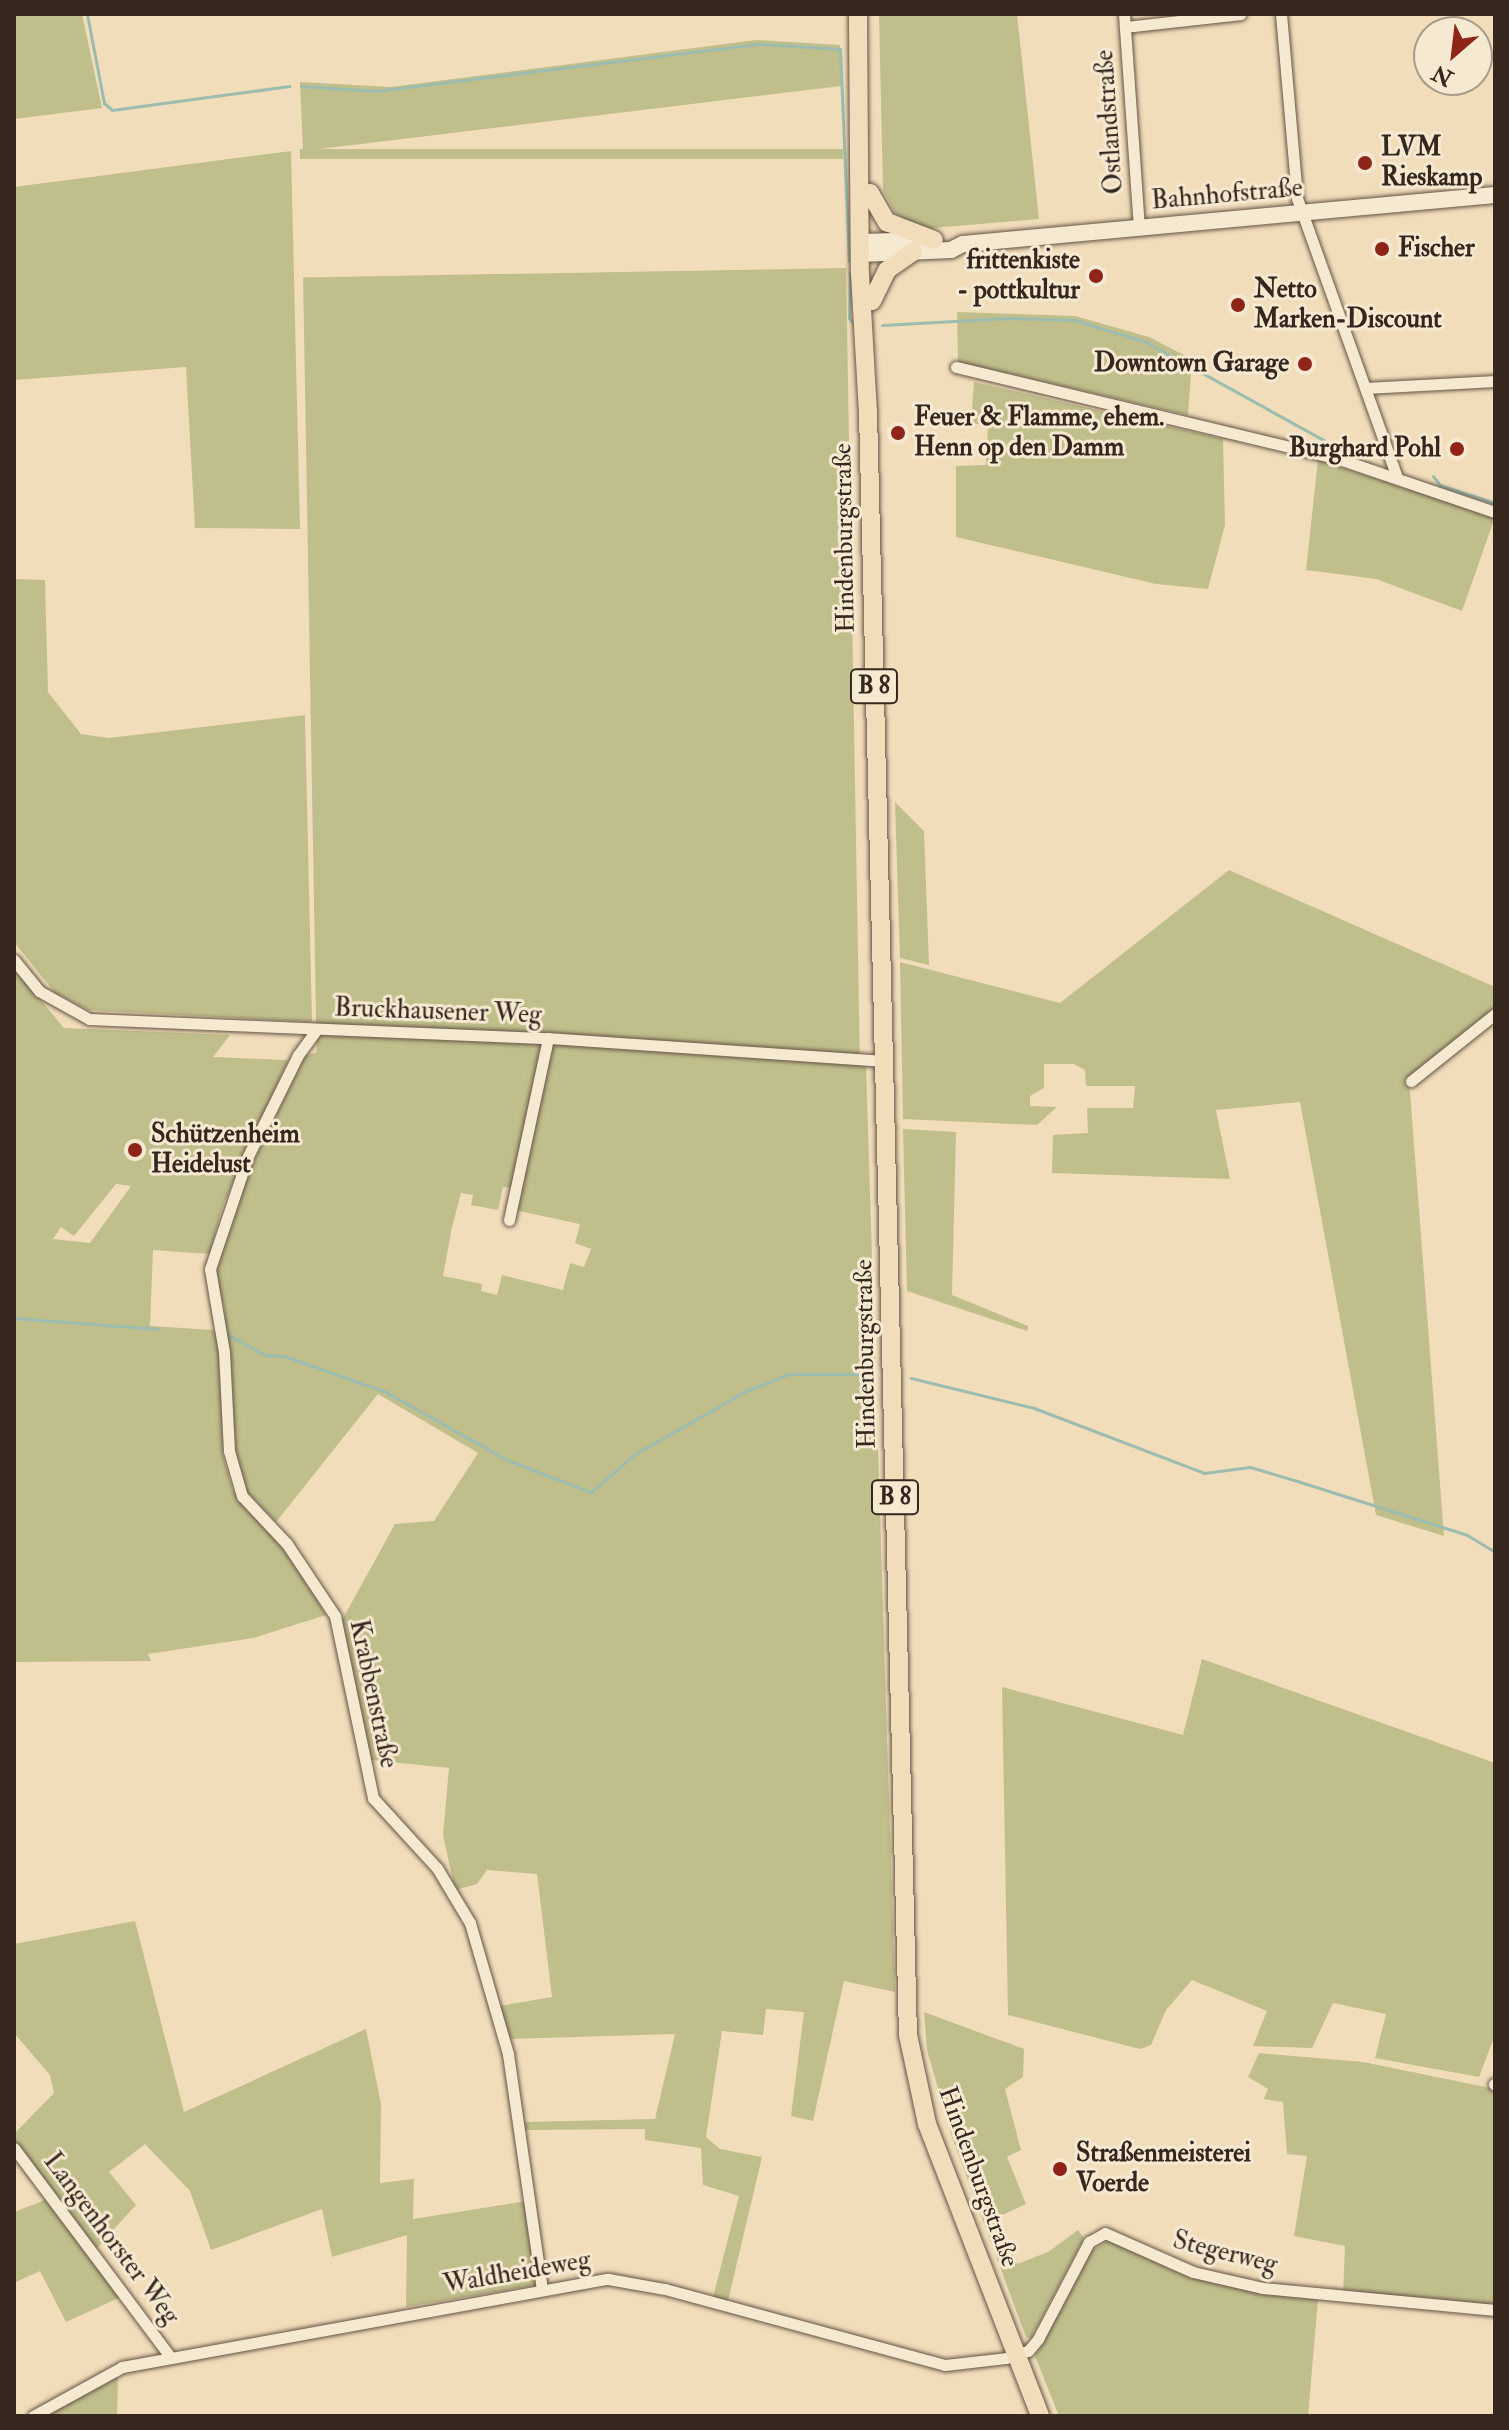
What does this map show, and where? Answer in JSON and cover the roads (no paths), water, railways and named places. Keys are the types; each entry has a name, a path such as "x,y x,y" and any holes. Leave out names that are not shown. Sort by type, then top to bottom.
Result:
{"main road":[{"name":"Hindenburgstraße","path":"858,14 908,2035 927,2124 1040,2416"},
{"name":"Hindenburgstraße","path":"859,78 870,193 866,248 872,301 868,412"},
{"path":"870,193 887,222 934,240"},
{"path":"872,301 887,270 913,252"}],"street":[{"path":"1124,20 1240,14"},
{"path":"1281,14 1297,198 1397,477"},
{"name":"Ostlandstraße","path":"1124,20 1139,228"},
{"name":"Bahnhofstraße","path":"866,248 934,240 963,244 1495,195"},
{"name":"Bahnhofstraße","path":"866,248 913,252 951,250 963,244"},
{"path":"956,367 1397,477 1495,512"},
{"path":"1366,388 1495,381"},
{"name":"Bruckhausener Weg","path":"14,960 39,991 89,1019 548,1038 883,1061"},
{"path":"1411,1081 1495,1014"},
{"name":"Krabbenstraße","path":"317,1029 298,1055 248,1156 210,1269 224,1352 229,1451 242,1496 287,1544 335,1616 373,1798 437,1868 470,1923 508,2054 542,2290"},
{"path":"509,1220 548,1038"},
{"name":"Langenhorster Weg","path":"14,2148 171,2358"},
{"name":"Stegerweg","path":"1016,2356 1038,2339 1089,2242 1105,2233 1193,2272 1263,2288 1495,2310"},
{"name":"Waldheideweg","path":"33,2416 122,2367 608,2279 641,2283 945,2365 1016,2356"}],"waterway":[{"path":"87,14 104,103 112,110 289,86"},
{"path":"301,86 376,91 760,44 840,49 849,261"},
{"path":"850,272 849,318 856,326"},
{"path":"882,325 1009,318 1074,320 1146,342 1347,453 1355,452"},
{"path":"1433,476 1440,485 1495,503"},
{"path":"14,1318 158,1329"},
{"path":"228,1335 265,1355 284,1356 386,1392 507,1460 591,1492 635,1454 744,1392 789,1374 872,1374"},
{"path":"911,1378 1034,1408 1204,1473 1250,1467 1294,1480 1467,1535 1495,1552"}],"place":[{"name":"LVM Rieskamp","path":"1365,163"},
{"name":"Fischer","path":"1382,249"},
{"name":"frittenkiste - pottkultur","path":"1096,276"},
{"name":"Netto Marken-Discount","path":"1238,305"},
{"name":"Downtown Garage","path":"1305,364"},
{"name":"Feuer & Flamme, ehem. Henn op den Damm","path":"898,433"},
{"name":"Burghard Pohl","path":"1457,449"},
{"name":"Schützenheim Heidelust","path":"135,1150"},
{"name":"Straßenmeisterei Voerde","path":"1060,2169"}]}
